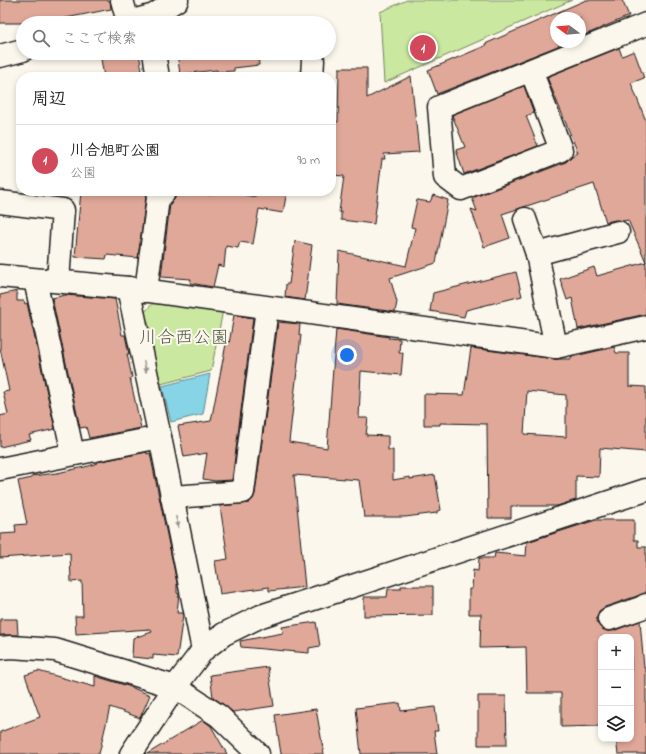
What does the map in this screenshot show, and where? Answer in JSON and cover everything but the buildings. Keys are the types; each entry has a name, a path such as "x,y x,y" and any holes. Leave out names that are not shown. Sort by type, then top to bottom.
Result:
{"street":[{"path":"122,0 133,16"},
{"path":"151,16 177,0"},
{"path":"531,70 561,150 461,189 445,177 438,107 646,24"},
{"path":"0,56 16,52"},
{"path":"155,60 157,72"},
{"path":"160,196 158,198 137,290 160,437 203,650"},
{"path":"0,202 63,210 58,282"},
{"path":"525,219 537,254 556,347"},
{"path":"537,254 618,232"},
{"path":"0,276 137,290 556,347 646,327"},
{"path":"35,280 73,454"},
{"path":"172,497 243,492 267,308"},
{"path":"0,469 160,437"},
{"path":"131,754 175,687 203,650 224,634 261,616 646,490"},
{"path":"609,618 646,605"},
{"path":"0,648 11,647 55,650 175,687 219,716 258,754"}],"green space":[{"path":"407,0 572,0 384,83 380,12"},
{"name":"川合西公園","path":"154,302 223,310 211,371 161,384 143,314"}],"water":[{"path":"210,374 203,414 171,422 162,386"}],"place":[{"name":"川合旭町公園","path":"423,48"}]}
